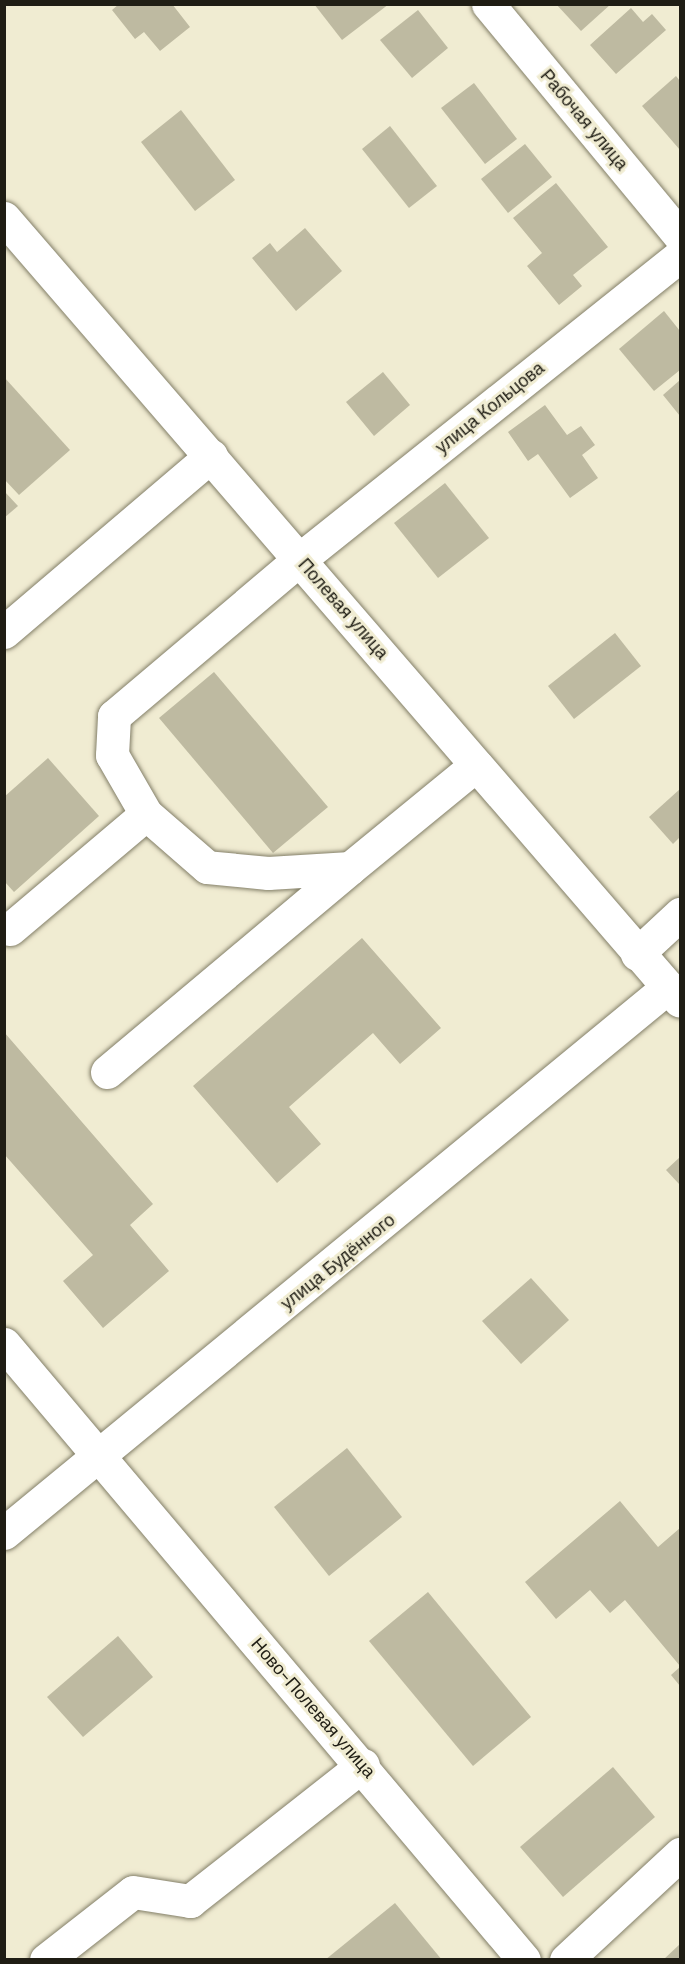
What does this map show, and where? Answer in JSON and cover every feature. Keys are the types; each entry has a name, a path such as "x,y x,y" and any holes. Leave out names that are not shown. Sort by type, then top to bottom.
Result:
{"street":[{"name":"Рабочая улица","path":"488,4 681,236"},
{"name":"Полевая улица","path":"4,218 300,559 637,954 674,994"},
{"name":"улица Кольцова","path":"350,868 268,873 207,867 146,814 111,755 114,716 300,559 681,256"},
{"path":"4,632 211,456"},
{"path":"106,1072 476,765"},
{"path":"10,929 146,814"},
{"path":"637,954 681,914"},
{"name":"улица Будённого","path":"4,1533 674,994"},
{"name":"Ново-Полевая улица","path":"4,1344 98,1459 363,1766 524,1959"},
{"path":"46,1959 133,1892 190,1901 363,1766"},
{"path":"566,1959 681,1854"}],"building":[{"path":"119,4 172,4 190,27 160,51 144,32 135,39 112,10"},
{"path":"314,4 389,4 342,40"},
{"path":"556,4 611,4 581,31"},
{"path":"631,8 643,22 652,14 666,30 616,74 590,45"},
{"path":"418,10 448,48 412,78 380,40"},
{"path":"676,76 680,81 680,150 642,106"},
{"path":"474,83 517,139 485,164 441,108"},
{"path":"181,110 235,180 195,211 141,142"},
{"path":"390,126 437,186 409,208 362,149"},
{"path":"525,144 552,177 508,213 481,179"},
{"path":"556,183 608,247 573,275 582,286 559,305 527,266 542,253 513,218"},
{"path":"305,228 342,271 296,311 252,258 270,243 277,252"},
{"path":"664,311 680,331 680,370 654,391 619,349"},
{"path":"383,372 410,405 374,436 346,402"},
{"path":"4,377 70,450 19,495 4,479"},
{"path":"680,380 680,416 663,395"},
{"path":"545,405 567,435 581,426 595,445 582,455 598,478 570,498 538,454 528,461 508,432"},
{"path":"445,483 489,538 438,578 394,523"},
{"path":"4,491 18,506 4,518"},
{"path":"615,633 641,666 574,719 548,686"},
{"path":"214,672 328,807 273,853 159,718"},
{"path":"48,758 99,816 14,892 4,881 4,797"},
{"path":"680,789 680,837 673,844 649,817"},
{"path":"362,938 441,1028 400,1064 373,1033 289,1107 321,1144 277,1183 193,1086"},
{"path":"4,1032 153,1204 130,1225 169,1271 103,1328 63,1281 93,1255 4,1154"},
{"path":"680,1157 680,1185 666,1170"},
{"path":"531,1278 569,1320 521,1364 482,1321"},
{"path":"347,1448 402,1517 329,1576 274,1507"},
{"path":"620,1501 658,1547 680,1528 680,1666 625,1600 610,1613 590,1590 556,1619 525,1582"},
{"path":"428,1592 531,1717 473,1766 369,1641"},
{"path":"118,1636 153,1677 83,1737 47,1697"},
{"path":"680,1667 680,1686 671,1675"},
{"path":"613,1767 655,1817 563,1897 520,1847"},
{"path":"395,1903 442,1960 325,1960"},
{"path":"680,1944 680,1960 663,1960"}]}
